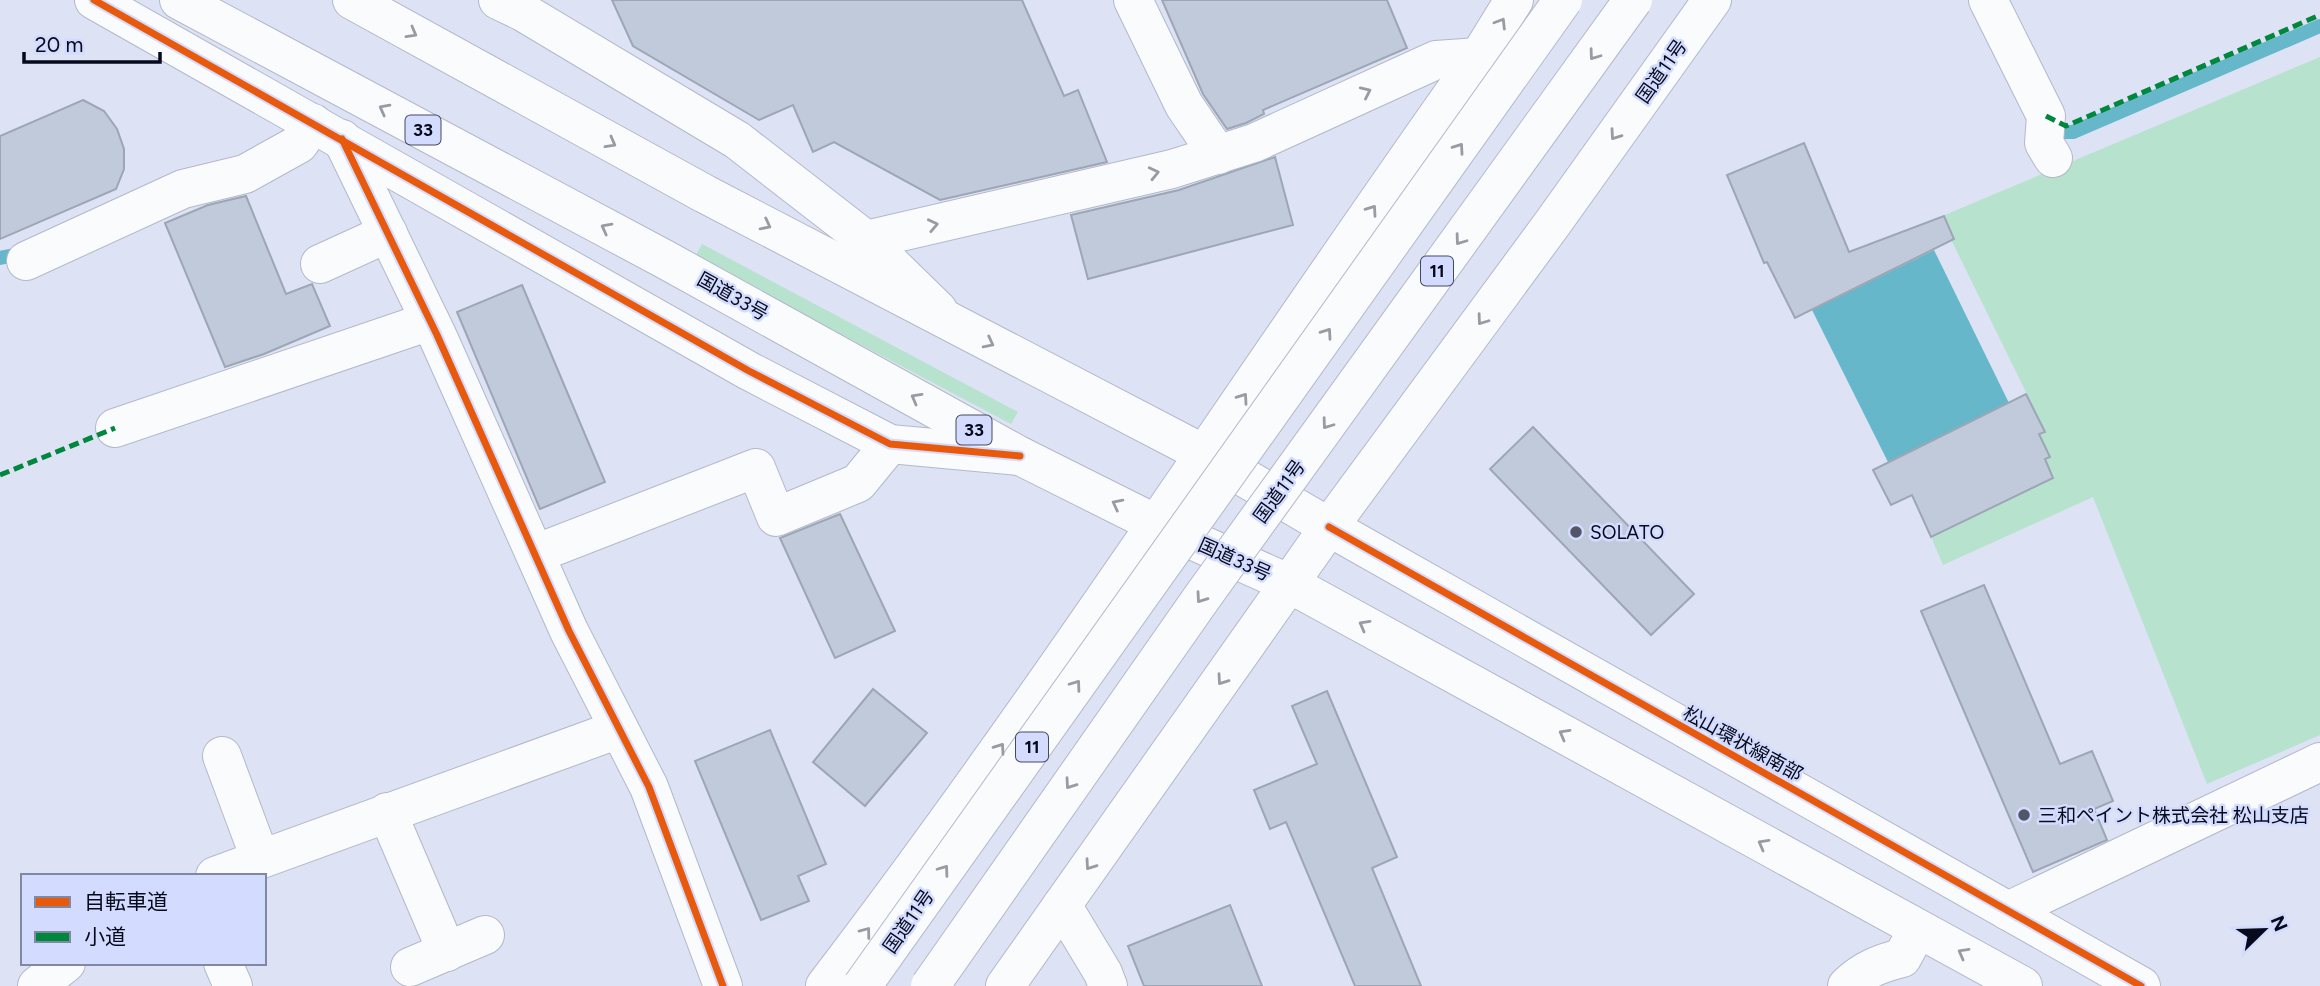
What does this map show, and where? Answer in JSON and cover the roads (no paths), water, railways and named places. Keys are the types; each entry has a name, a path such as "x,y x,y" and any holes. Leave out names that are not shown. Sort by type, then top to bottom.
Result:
{"main road":[{"path":"94,0 749,372 890,444 1020,456"},
{"name":"国道33号","path":"179,0 666,260 1020,456 1158,525 1290,584"},
{"path":"352,0 705,194 1204,454 1329,527"},
{"path":"1133,0 1184,105 1217,155"},
{"name":"11","path":"825,986 910,875 1158,525 1204,454 1479,57 1514,0"},
{"name":"国道11号","path":"862,986 1563,0"},
{"name":"国道11号","path":"930,986 1195,607 1633,0"},
{"name":"国道11号","path":"1005,986 1329,527 1552,224 1712,0"},
{"path":"1988,0 2046,116 2044,143 2053,158"},
{"path":"520,4 737,139 866,240 952,323"},
{"path":"866,240 1172,169 1254,143 1436,60 1479,57"},
{"path":"328,131 388,233 569,631 649,788 723,986"},
{"path":"26,261 183,189 245,174 328,131"},
{"path":"320,264 388,233"},
{"path":"115,428 430,321"},
{"path":"535,554 756,468 776,517 858,483 890,444"},
{"name":"松山環状線南部","path":"1329,527 2141,986"},
{"path":"1290,584 1912,958 2023,986"},
{"path":"220,874 619,729"},
{"path":"222,756 260,858"},
{"path":"2008,911 2320,762"},
{"path":"387,812 447,952"},
{"path":"1062,905 1108,986"},
{"path":"410,967 485,935"},
{"path":"1847,986 1857,975 1881,962 1912,958"},
{"path":"37,986 63,965"},
{"path":"224,965 233,986"}],"water":[{"path":"1934,250 2009,403 1888,462 1812,310"}],"waterway":[{"path":"2063,132 2073,132 2320,26"},
{"path":"0,258 25,253"}],"place":[{"name":"SOLATO","path":"1576,532"},
{"name":"三和ペイント株式会社 松山支店","path":"2024,815"}]}
